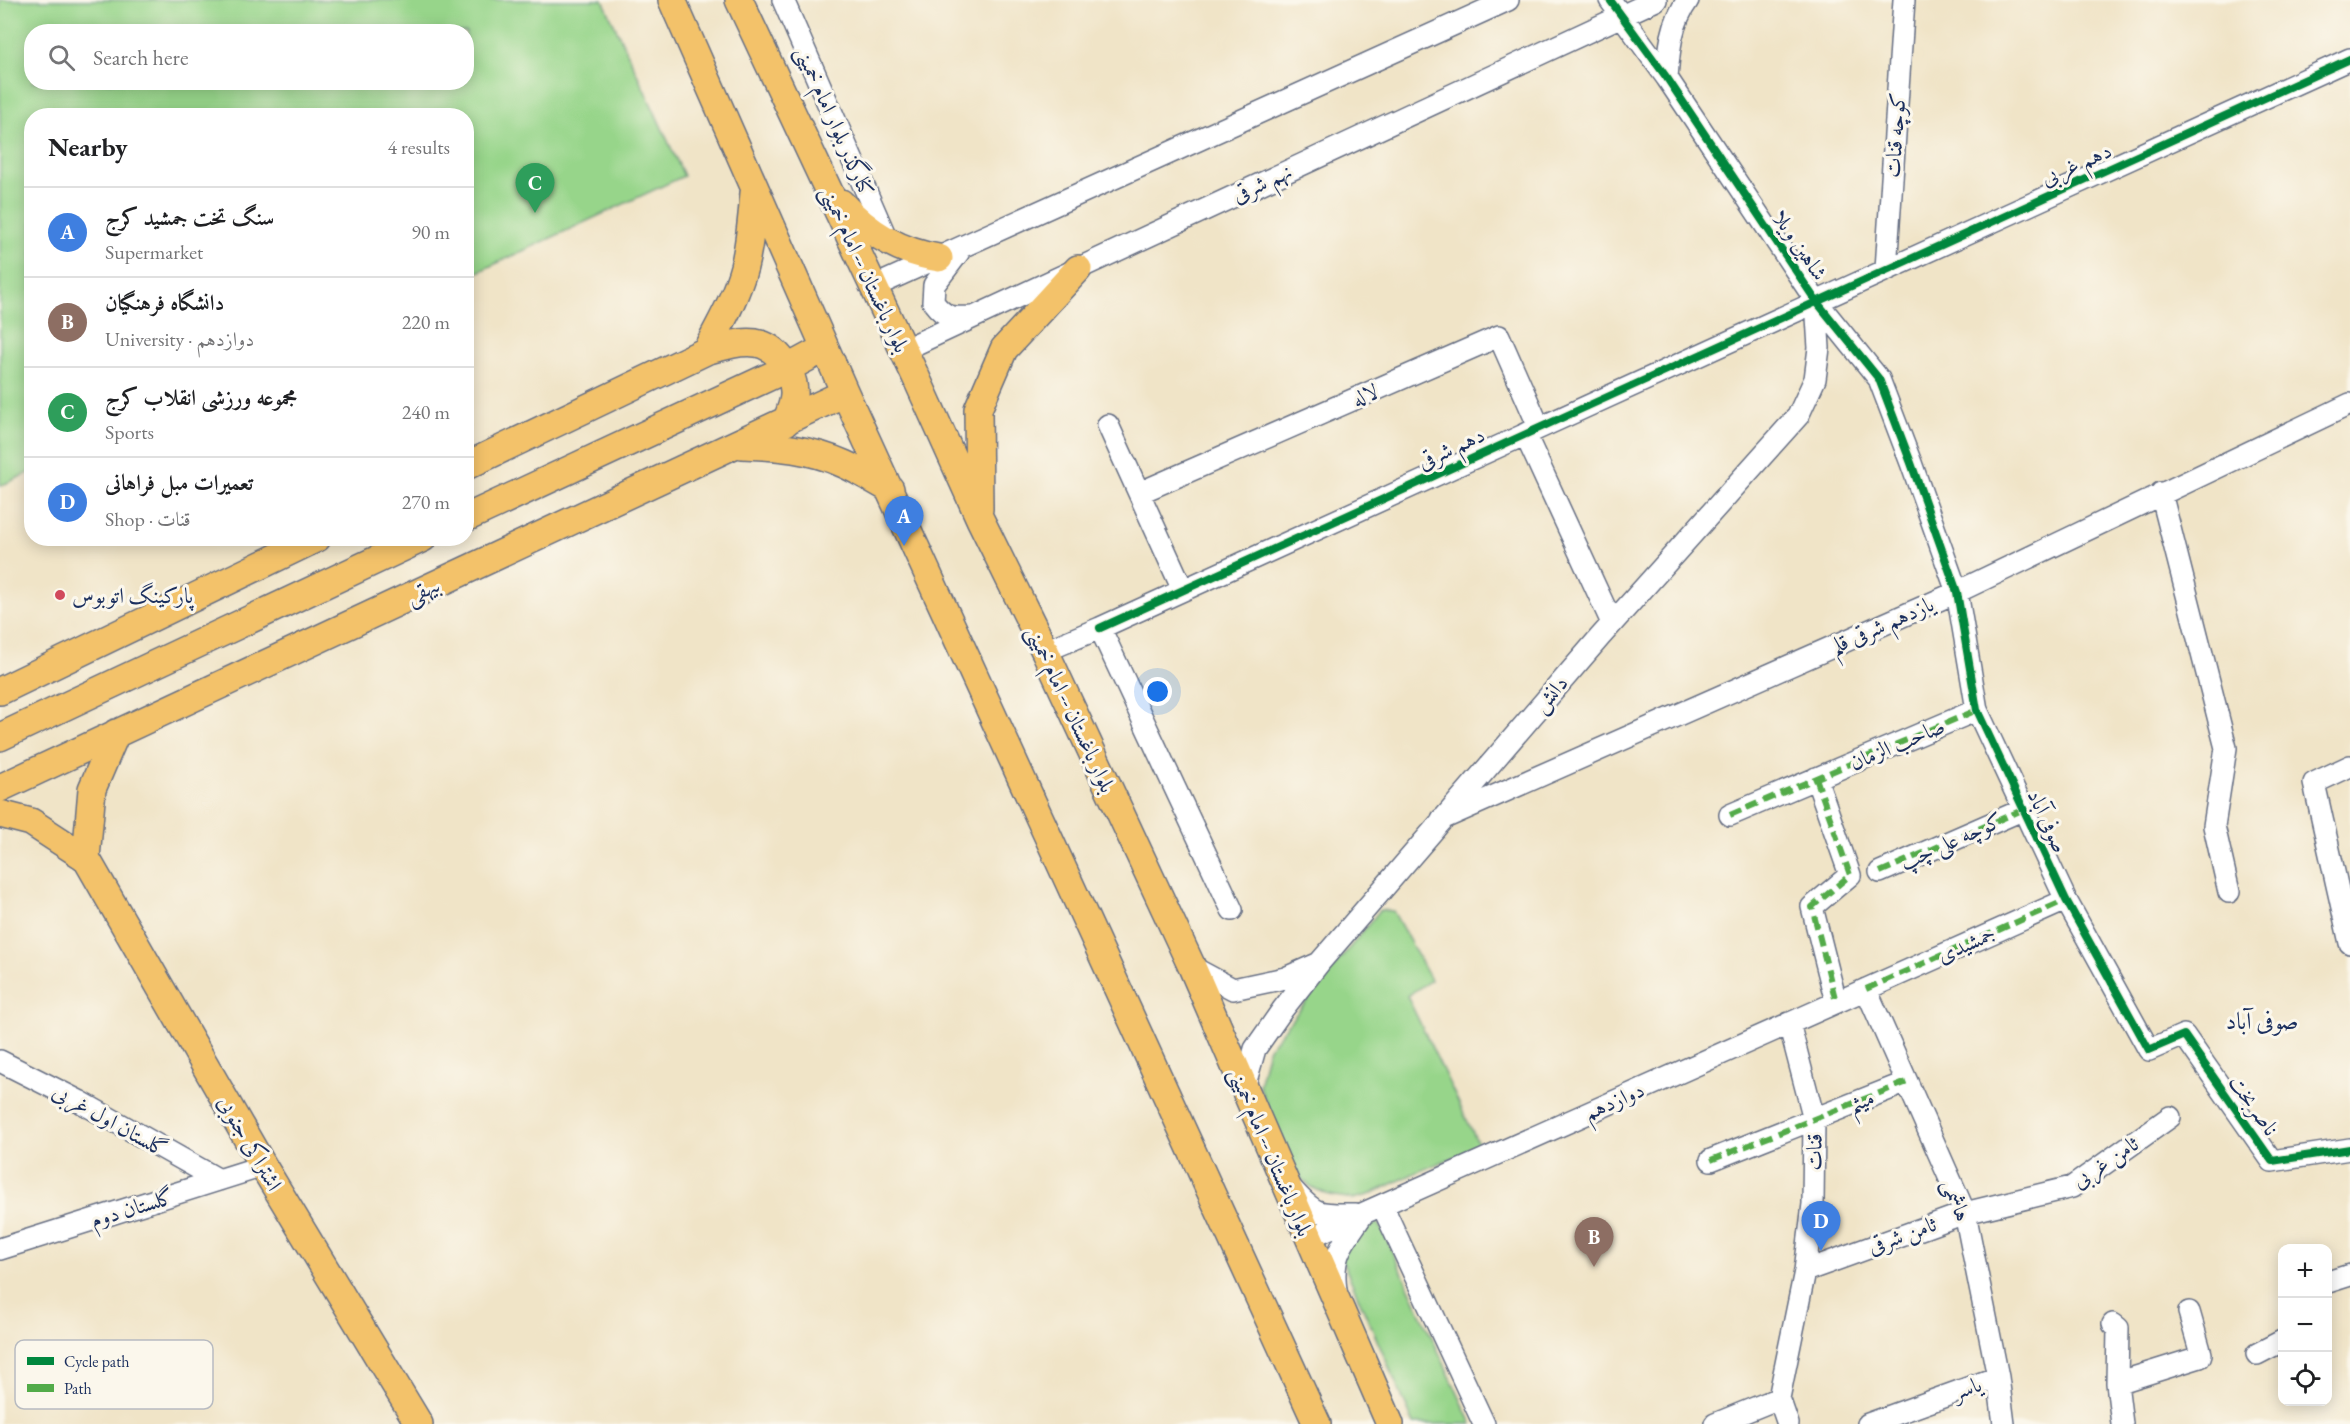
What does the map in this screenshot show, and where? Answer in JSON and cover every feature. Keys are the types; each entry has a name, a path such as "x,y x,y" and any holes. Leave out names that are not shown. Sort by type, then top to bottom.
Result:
{"main road":[{"path":"672,0 845,393 1317,1424"},
{"name":"بلوار باغستان -- امام خمینی","path":"740,0 980,519 1045,651 1192,967 1390,1424"},
{"path":"825,184 856,219 888,242 919,255 951,252"},
{"path":"706,351 734,295 744,268 750,238 754,189"},
{"path":"980,519 978,409 1004,349 1078,269"},
{"path":"474,462 706,351 735,343 758,343 769,348 788,368 795,392 786,422"},
{"path":"474,514 788,368 825,348"},
{"name":"بیهقی","path":"0,788 845,393"},
{"path":"738,444 781,446 810,452 844,464 890,489"},
{"path":"0,691 300,546"},
{"name":"بیهقی","path":"0,737 406,546"},
{"path":"86,858 92,789 116,733"},
{"name":"اشتراکی جنوبی","path":"0,814 31,822 86,858 263,1166 419,1424"}],"street":[{"name":"کنارگذر بلوار امام خمینی","path":"783,0 888,242"},
{"path":"873,288 1508,0"},
{"name":"نهم شرقی","path":"903,350 1078,269 1616,8 1656,0"},
{"path":"1667,78 1670,42 1680,12 1688,0"},
{"name":"کوچه قنات","path":"1886,270 1904,0"},
{"name":"شاهین ویلا","path":"1616,8 1667,78 1816,301 1879,379 1957,592"},
{"name":"دهم غربی","path":"1816,301 2350,58"},
{"path":"951,252 934,285 933,302 942,314 975,317"},
{"name":"دهم شرقی","path":"1045,651 1816,301"},
{"name":"دانش","path":"1192,967 1233,990 1285,978 1320,962 1612,623 1798,416 1815,379 1819,348 1816,301"},
{"name":"لاله","path":"1139,493 1499,336 1532,431"},
{"name":"یازدهم شرقی قلم","path":"1442,819 1957,592 2350,404"},
{"path":"1108,424 1183,590"},
{"path":"1532,431 1612,623"},
{"path":"2161,493 2226,748 2214,826 2229,892"},
{"name":"صوفی آباد","path":"1957,592 1977,710 2066,900 2149,1050"},
{"path":"1100,628 1232,910"},
{"name":"صاحب الزمان","path":"1730,815 1977,710"},
{"path":"2350,766 2314,783 2343,876 2350,943"},
{"path":"1816,778 1850,875 1812,907 1836,1002"},
{"name":"کوچه علی چپ","path":"1880,872 2022,810"},
{"name":"جمشیدی","path":"1866,989 2066,900"},
{"path":"1244,1088 1255,1049 1283,1008 1320,962"},
{"name":"دوازدهم","path":"1308,1238 1866,989"},
{"name":"هاشمی","path":"1866,989 1965,1213 1998,1377 2004,1424"},
{"name":"قنات","path":"1779,1398 1805,1271 1814,1204 1815,1119 1790,1023"},
{"name":"ناصربخت","path":"2149,1050 2184,1035 2271,1161 2350,1149"},
{"name":"گلستان اول غربی","path":"0,1061 79,1101 219,1180"},
{"name":"میثم","path":"1711,1160 1907,1082"},
{"name":"ثامن غربی","path":"1965,1213 2072,1187 2170,1118"},
{"name":"گلستان دوم","path":"0,1249 263,1166"},
{"path":"1281,1176 1308,1207 1323,1214 1372,1210"},
{"path":"1339,1309 1334,1271 1338,1251 1372,1210"},
{"path":"1372,1210 1484,1424"},
{"name":"ثامن شرقی","path":"1805,1271 1965,1213"},
{"path":"2332,1281 2350,1275"},
{"path":"2117,1383 2200,1357 2189,1312"},
{"path":"2113,1324 2118,1328 2117,1383 2122,1424"},
{"path":"2257,1354 2278,1344"},
{"name":"یاسر","path":"1868,1424 1998,1377"},
{"path":"1714,1424 1779,1398 1788,1424"}],"green space":[{"path":"0,0 603,0 684,176 474,274 474,108 24,108 24,475 0,486"},
{"path":"1380,910 1393,911 1431,980 1407,996 1480,1147 1417,1172 1369,1195 1353,1199 1329,1195 1311,1187 1291,1169 1259,1085 1268,1049"},
{"path":"1379,1223 1472,1424 1414,1424 1338,1251 1366,1225"}],"marked path":[{"path":"1730,815 1977,710"},
{"path":"1816,778 1850,875 1812,907 1836,1002"},
{"path":"1880,872 2022,810"},
{"path":"1866,989 2066,900 2068,903"},
{"path":"1711,1160 1907,1082"}],"cycle path":[{"path":"1610,0 1667,78 1816,301 1879,379 1957,592 1977,710 2066,900 2149,1050 2184,1035 2272,1161 2350,1149"},
{"path":"1100,628 2350,59"}],"place":[{"name":"مجموعه ورزشی انقلاب کرج","path":"535,213"},
{"name":"سنگ تخت جمشید کرج","path":"904,546"},
{"name":"پارکینگ اتوبوس","path":"60,595"},
{"name":"تعمیرات مبل فراهانی","path":"1821,1251"},
{"name":"دانشگاه فرهنگیان","path":"1594,1267"}],"district":[{"name":"صوفی آباد","path":"2262,1020"}]}
